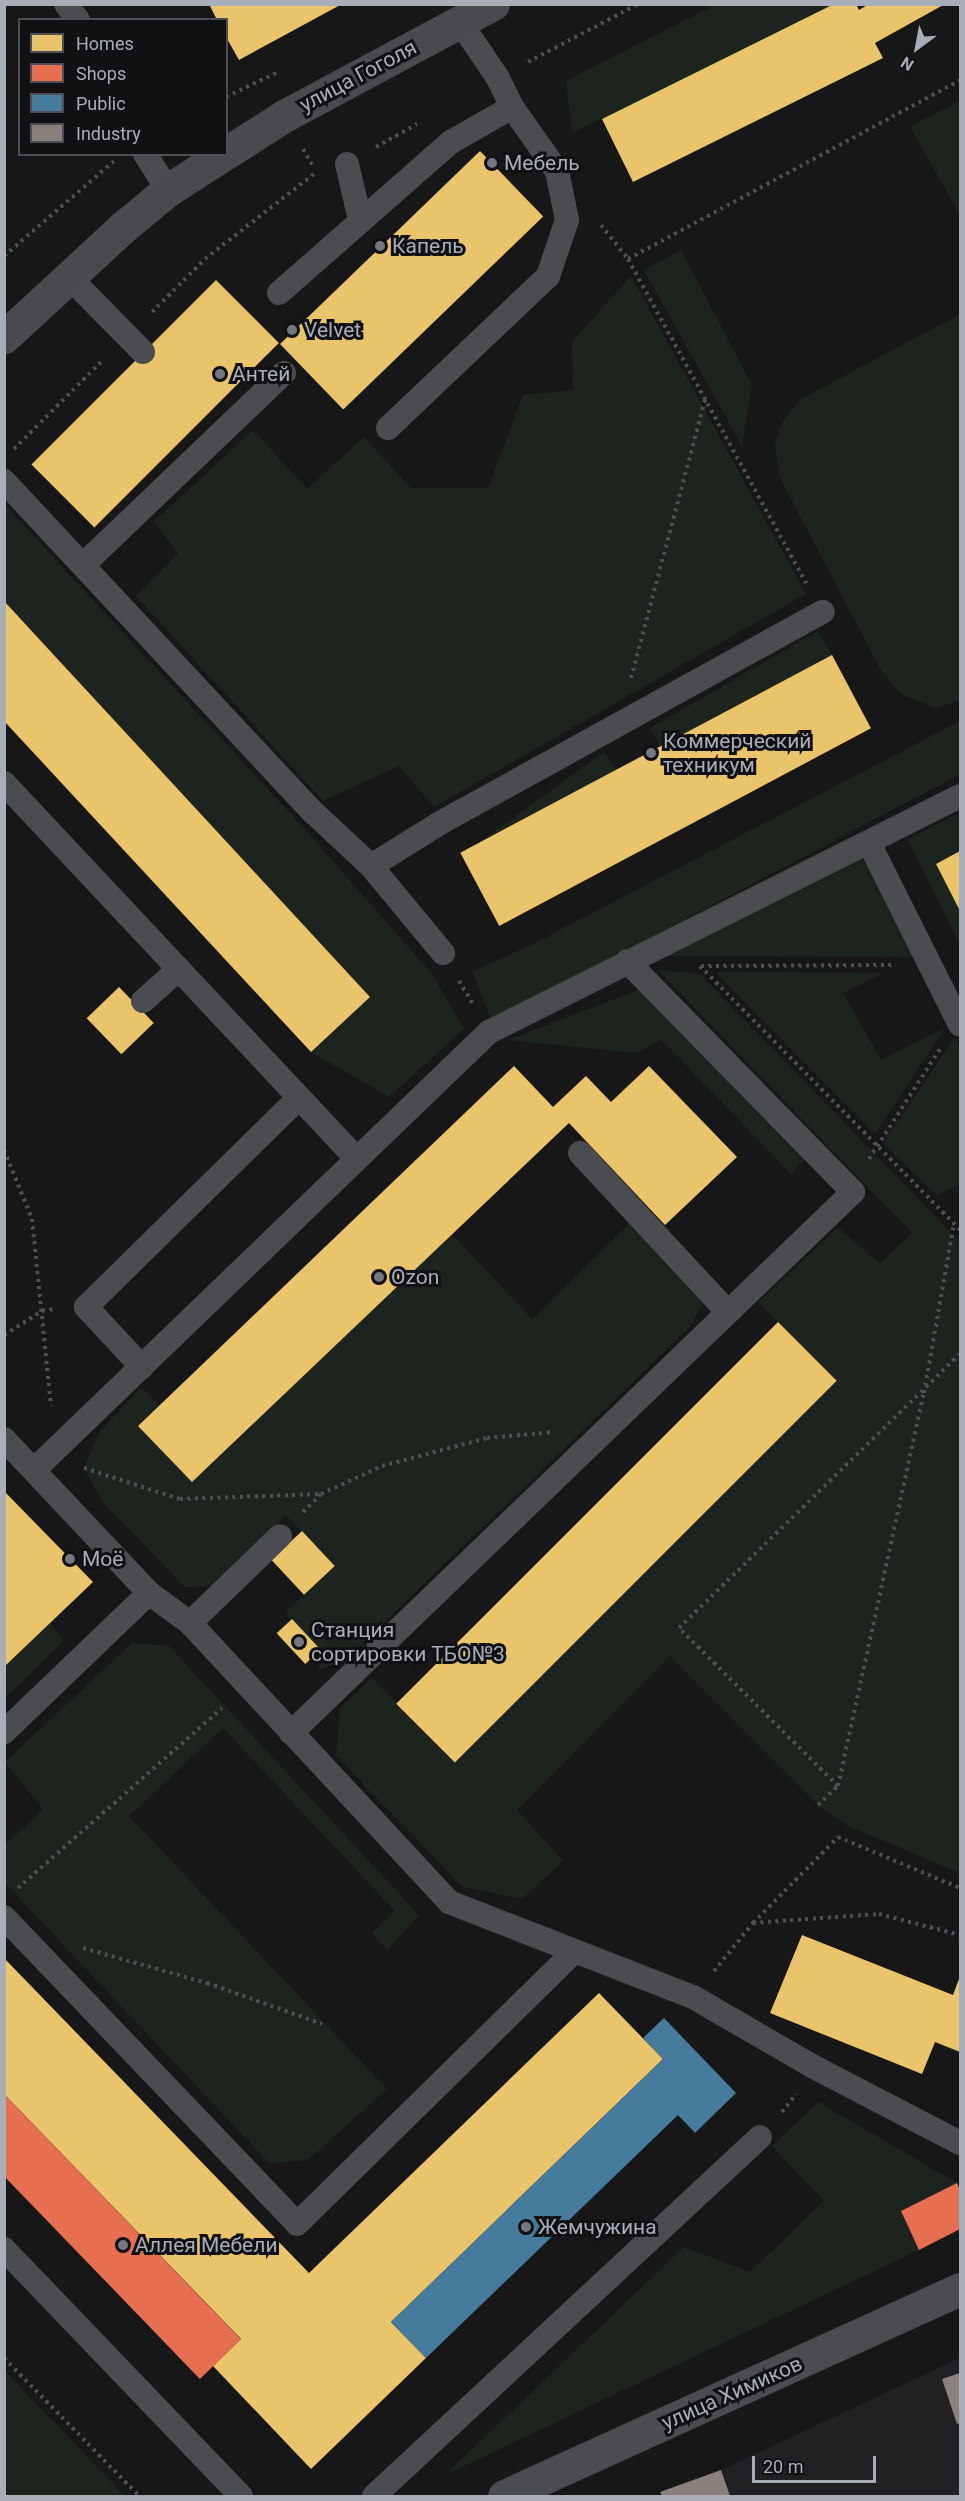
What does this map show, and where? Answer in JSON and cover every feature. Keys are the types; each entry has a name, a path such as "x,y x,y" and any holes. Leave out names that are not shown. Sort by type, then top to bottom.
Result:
{"street":[{"name":"улица Гоголя","path":"228,152 284,116 493,4"},
{"name":"улица Гоголя","path":"4,337 168,190 222,156"},
{"name":"улица Химиков","path":"504,2496 960,2289"}],"lane":[{"path":"66,4 76,18"},
{"path":"387,428 548,276 567,220 557,171 512,107 498,78 460,22"},
{"path":"279,293 452,142 512,107"},
{"path":"146,156 168,190"},
{"path":"347,164 360,220"},
{"path":"70,278 135,344"},
{"path":"83,565 284,373"},
{"path":"4,481 313,813 371,866 443,953"},
{"path":"371,866 440,823 823,612"},
{"path":"4,783 355,1157"},
{"path":"34,1470 355,1157 489,1032 627,961 869,843 960,795"},
{"path":"869,843 932,965 954,996 959,1023"},
{"path":"291,1733 606,1427 853,1192 627,961"},
{"path":"143,1001 179,969"},
{"path":"142,1366 86,1307 299,1098"},
{"path":"580,1153 727,1311"},
{"path":"4,1439 149,1593 190,1623 449,1902 693,1997 812,2066 960,2143"},
{"path":"190,1623 280,1536"},
{"path":"4,1732 149,1593"},
{"path":"9,1929 297,2224 574,1952"},
{"path":"374,2496 760,2137"},
{"path":"4,2249 241,2496"}],"path":[{"path":"498,78 638,4"},
{"path":"628,259 960,80"},
{"path":"13,450 135,344 205,259 316,171 347,164 428,118"},
{"path":"4,256 119,156"},
{"path":"557,171 628,259 823,612"},
{"path":"622,723 626,697 705,398"},
{"path":"443,953 489,1032"},
{"path":"932,965 700,966 960,1230"},
{"path":"853,1192 876,1145 959,1023"},
{"path":"4,1150 32,1219 56,1447 84,1468 180,1499 321,1494"},
{"path":"818,1805 838,1786 924,1393 954,1223"},
{"path":"4,1335 42,1311 86,1307"},
{"path":"838,1786 679,1628 924,1393 960,1354"},
{"path":"280,1536 321,1494 382,1466 486,1438 606,1427"},
{"path":"13,1893 247,1686"},
{"path":"693,1997 753,1923 838,1837 960,1888"},
{"path":"753,1923 879,1914 960,1935"},
{"path":"72,1945 207,1983 322,2024"},
{"path":"4,2358 139,2496"}],"shaded area":[{"path":"714,5 834,5 572,133 566,81"},
{"path":"960,101 960,215 910,127"},
{"path":"681,250 752,385 742,446 644,270"},
{"path":"631,276 806,594 434,807 399,766 323,801 136,596 178,553 154,522 253,430 307,489 364,437 411,488 488,488 523,395 573,390 572,342"},
{"path":"960,314 960,700 935,708 901,694 882,672 779,476 775,443 783,421 801,399"},
{"path":"5,505 301,825 432,974 464,1029 389,1097 311,1052 370,997 5,601"},
{"path":"818,631 832,655 664,752 650,728"},
{"path":"960,721 960,774 492,1022 472,972 533,944"},
{"path":"604,752 618,771 480,872 466,853"},
{"path":"960,812 960,851 936,864 960,911 960,945 908,840"},
{"path":"862,858 913,957 652,956"},
{"path":"658,970 700,974 960,1242 960,1873 846,1825 818,1805 670,1656 517,1810 563,1861 522,1899 463,1887 336,1756 340,1708 372,1678 452,1760 836,1381 758,1302 838,1227 880,1264 912,1233"},
{"path":"715,972 883,973 843,993 881,1060 945,1028 875,1134"},
{"path":"638,990 806,1159 791,1174 661,1039 637,1053 508,1040"},
{"path":"955,1037 960,1048 960,1184 937,1195 883,1143"},
{"path":"630,1223 691,1286 702,1306 688,1329 344,1661 317,1670 327,1656 285,1613 334,1566 286,1515 213,1586 185,1587 103,1503 84,1468 99,1433 141,1387 159,1405 138,1426 192,1482 452,1234 532,1319"},
{"path":"50,1623 64,1641 5,1698 5,1667"},
{"path":"132,1643 169,1646 419,1915 387,1950 372,1933 395,1911 223,1728 129,1816 387,2089 308,2160 269,2163 5,1883 5,1845 43,1809 5,1762"},
{"path":"818,2102 957,2183 901,2211 919,2250 445,2475 684,2247 750,2272 824,2201 772,2146"},
{"path":"960,2358 960,2496 730,2496 721,2470"},
{"path":"5,2371 125,2496 5,2496"}],"building: Homes":[{"path":"209,4 342,4 239,60 228,41 228,18 216,18"},
{"path":"834,4 856,4 859,10 869,4 945,4 875,43 883,58 633,182 602,119"},
{"path":"480,151 543,216 343,410 280,344"},
{"path":"216,280 279,343 94,527 31,465"},
{"path":"4,601 370,997 311,1052 4,721"},
{"path":"832,655 871,728 499,926 460,853"},
{"path":"960,851 960,911 936,864"},
{"path":"119,987 154,1023 121,1054 87,1018"},
{"path":"514,1066 553,1107 586,1076 611,1102 649,1066 737,1157 665,1225 569,1123 192,1482 138,1426"},
{"path":"778,1322 837,1381 455,1763 396,1704"},
{"path":"4,1491 93,1582 4,1667"},
{"path":"302,1531 335,1566 304,1595 271,1560"},
{"name":"Станция сортировки ТБО№3","path":"292,1619 321,1650 305,1664 277,1633"},
{"path":"802,1935 953,1995 960,1976 960,2052 935,2042 922,2074 770,2013"},
{"path":"4,1958 309,2273 599,1993 663,2059 391,2322 426,2358 311,2469 213,2366 241,2339 4,2094"}],"building: Shops":[{"name":"Аллея Мебели","path":"4,2094 241,2339 200,2379 4,2176"},
{"path":"957,2183 960,2190 960,2229 919,2250 901,2211"}],"building: Public":[{"name":"Жемчужина","path":"664,2018 736,2093 695,2133 678,2115 426,2358 391,2322 663,2059 643,2038"}],"building: Industry":[{"path":"960,2373 960,2423 957,2424 942,2379"},
{"path":"721,2470 730,2496 662,2496 660,2492"}],"place":[{"name":"Мебель","path":"492,163"},
{"name":"Капель","path":"380,246"},
{"name":"Velvet","path":"292,330"},
{"name":"Антей","path":"220,374"},
{"name":"Коммерческий техникум","path":"651,753"},
{"name":"Ozon","path":"379,1277"},
{"name":"Моё","path":"70,1559"},
{"name":"Станция сортировки ТБО№3","path":"299,1642"},
{"name":"Жемчужина","path":"526,2227"},
{"name":"Аллея Мебели","path":"123,2245"}]}
